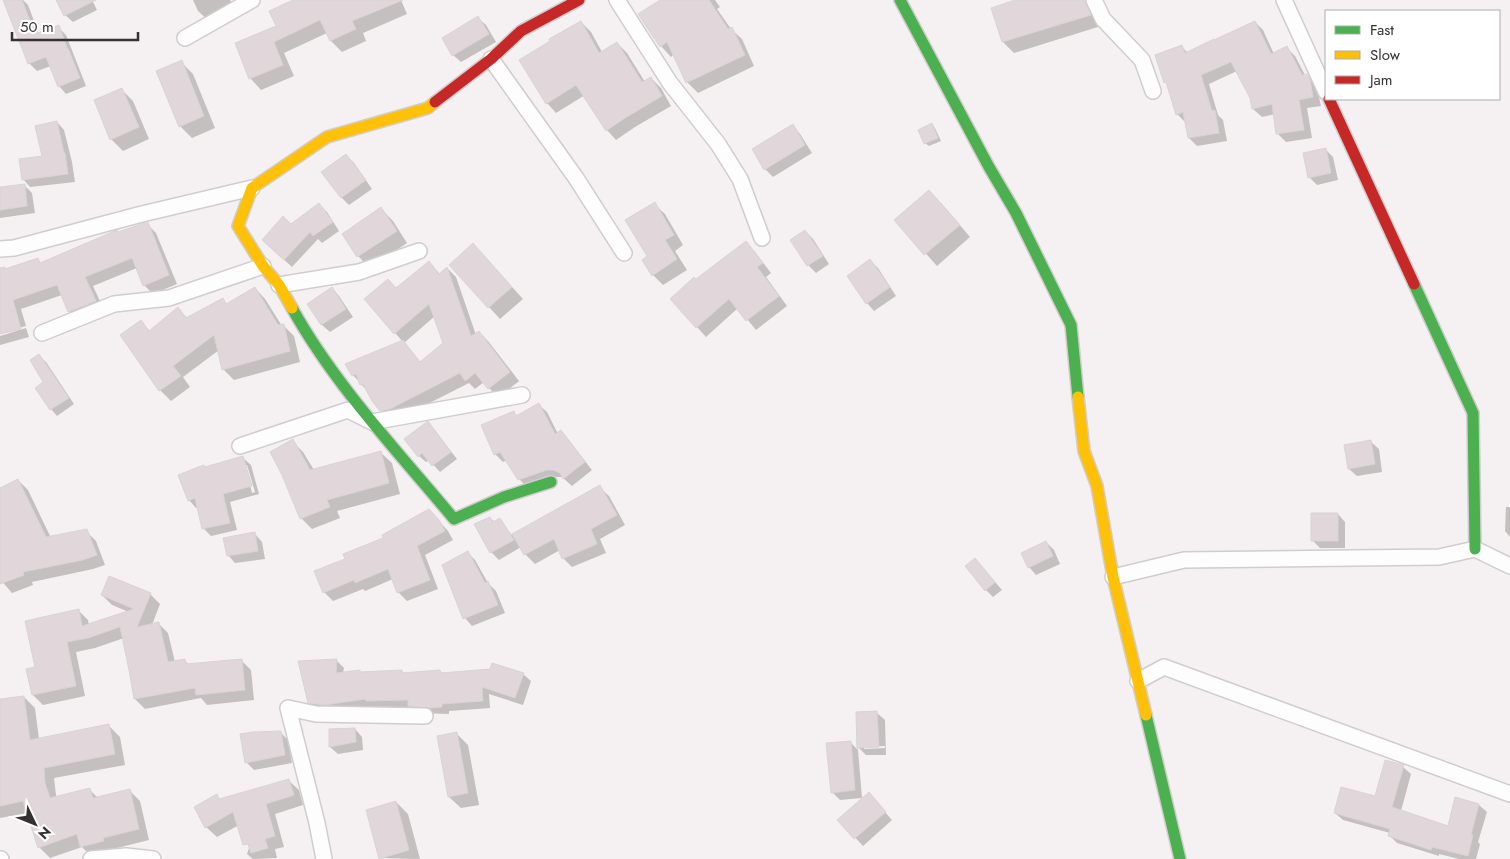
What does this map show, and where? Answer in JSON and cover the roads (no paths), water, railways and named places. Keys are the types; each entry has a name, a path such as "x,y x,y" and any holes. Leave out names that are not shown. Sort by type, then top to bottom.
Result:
{"street":[{"path":"185,38 252,0"},
{"path":"0,249 14,248 142,214 252,188 328,137 428,108 491,59 521,31 579,0"},
{"path":"617,0 670,83 718,144 740,179 762,238"},
{"path":"900,0 989,167 1016,213 1071,325 1084,451 1097,486 1113,577 1180,859"},
{"path":"1094,0 1103,18 1142,60 1153,91"},
{"path":"1284,0 1325,90"},
{"path":"491,59 576,178 624,254"},
{"path":"1329,100 1473,413 1474,549"},
{"path":"252,188 238,226 263,266 279,285 299,321 345,388 454,519 504,496 551,482"},
{"path":"279,285 359,272 419,251"},
{"path":"42,332 114,304 169,298 263,266"},
{"path":"240,446 348,410 372,422 522,395"},
{"path":"1113,577 1184,560 1439,557 1474,549 1510,566"},
{"path":"1138,681 1164,667 1510,794"},
{"path":"324,859 317,823 288,708 316,714 425,716"},
{"path":"91,859 126,857 153,859"}]}
